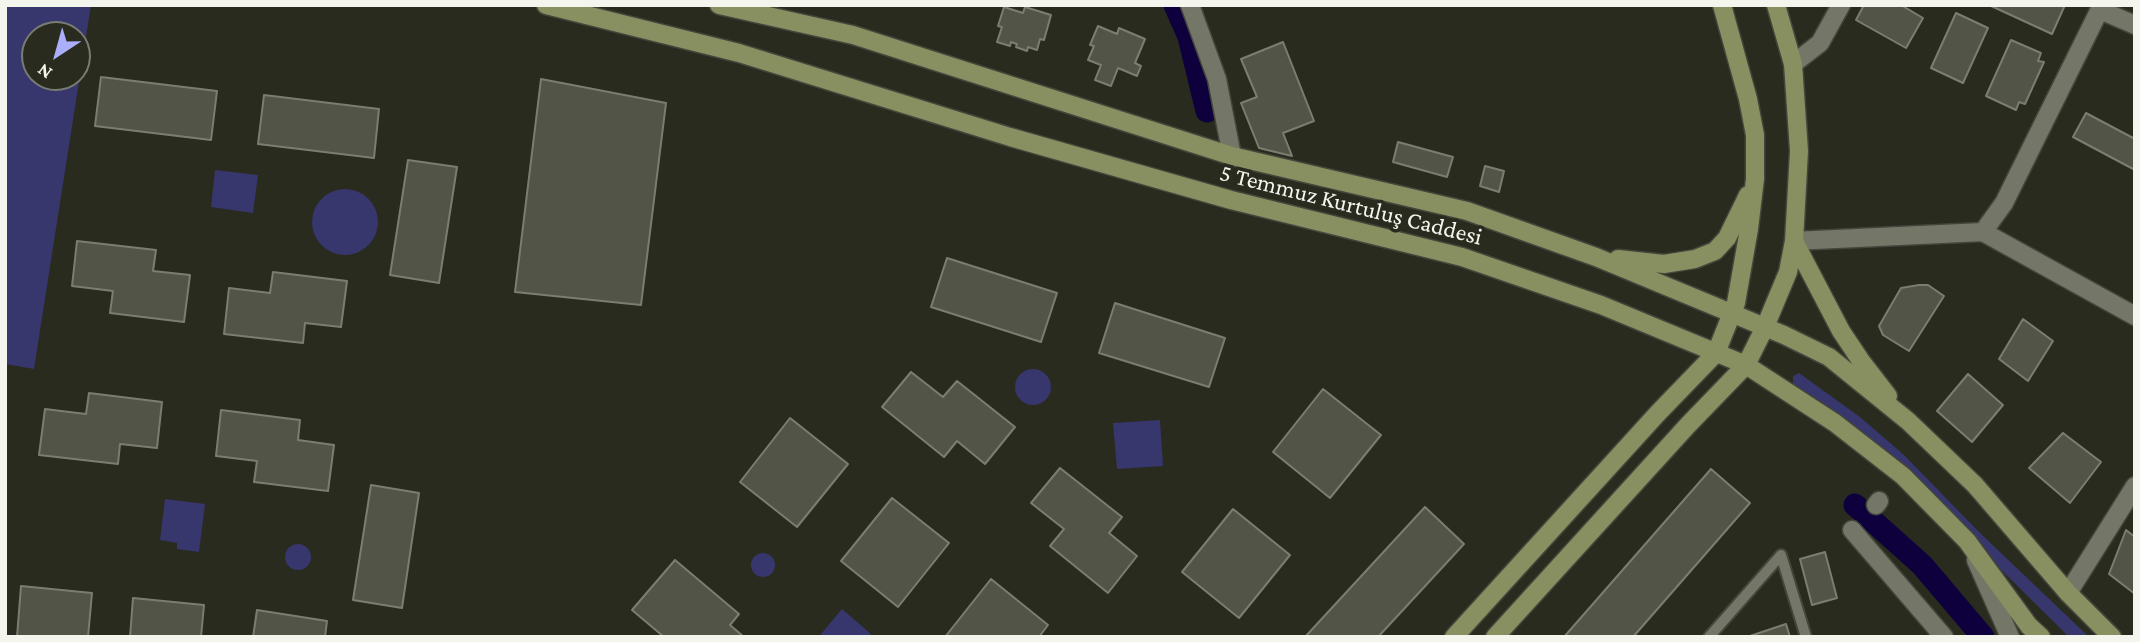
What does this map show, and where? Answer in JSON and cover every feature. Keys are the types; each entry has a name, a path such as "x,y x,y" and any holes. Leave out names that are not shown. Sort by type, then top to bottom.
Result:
{"main road":[{"name":"5 Temmuz Kurtuluş Caddesi","path":"546,5 739,53 1010,137 1231,200 1462,257 1601,305 1746,365 1835,423 1893,468 1967,541 2029,626 2041,637"},
{"name":"5 Temmuz Kurtuluş Caddesi","path":"719,5 853,35 1232,156 1467,211 1596,257 1732,312 1829,357 1908,421 1975,485 2068,593 2112,637"},
{"path":"1454,637 1716,353 1736,303 1755,179 1755,135 1722,5"},
{"path":"1495,637 1746,365 1765,327 1788,272 1794,242 1799,151 1793,64 1776,5"},
{"path":"1596,257 1664,264 1695,259 1715,251 1727,238 1755,179"},
{"path":"1794,242 1841,331 1908,421"}],"street":[{"path":"1190,5 1217,79 1232,156"},
{"path":"1793,64 1820,43 1840,5"},
{"path":"1983,232 2004,203 2101,7 2135,26"},
{"path":"1794,242 1983,232 2135,316"},
{"path":"2068,593 2135,486"},
{"path":"1852,530 1944,637"},
{"path":"1967,541 2010,637"}],"lane":[{"path":"1709,637 1781,555 1805,637"}],"shaded area":[{"path":"5,5 91,5 88,21 21,21 21,91 78,91 34,369 5,364"},
{"path":"215,170 258,175 253,213 211,207"},
{"path":"345,189 368,199 378,222 368,245 345,255 322,245 312,222 322,199"},
{"path":"1033,369 1046,374 1051,387 1046,400 1033,405 1020,400 1015,387 1020,374"},
{"path":"1799,373 1860,417 1904,455 1978,531 2089,637 2069,637 1971,540 1806,405 1793,384 1793,376"},
{"path":"1160,420 1163,466 1117,469 1113,423"},
{"path":"165,499 205,504 199,552 177,549 177,543 160,540"},
{"path":"298,544 307,548 311,557 307,566 298,570 289,566 285,557 289,548"},
{"path":"763,553 774,560 775,565 768,576 763,577 752,570 751,565 758,554"},
{"path":"842,609 871,634 869,637 824,637 821,634"}],"building":[{"path":"1864,5 1901,5 1923,18 1906,48 1856,20"},
{"path":"1989,5 2065,5 2052,34"},
{"path":"1004,7 1023,13 1025,7 1051,15 1044,40 1040,39 1037,50 1028,47 1027,51 1011,42 1010,46 997,42 1002,27 998,26"},
{"path":"1956,13 1988,28 1963,83 1931,68"},
{"path":"1098,26 1117,34 1119,28 1145,39 1135,63 1141,66 1137,76 1118,68 1111,86 1095,80 1101,65 1088,60 1094,46 1090,45"},
{"path":"2011,40 2041,53 2038,61 2044,62 2025,104 2019,102 2016,110 1986,96"},
{"path":"1283,42 1314,121 1283,133 1292,156 1259,148 1241,103 1257,97 1241,59"},
{"path":"101,77 217,91 211,140 95,126"},
{"path":"541,79 666,103 641,305 515,292"},
{"path":"264,95 379,109 374,158 258,144"},
{"path":"2086,113 2135,139 2135,170 2073,137"},
{"path":"1398,142 1453,157 1447,177 1393,162"},
{"path":"408,160 457,167 439,283 390,275"},
{"path":"1485,166 1504,171 1499,192 1480,186"},
{"path":"77,241 156,250 153,271 190,275 184,322 110,313 113,291 72,286"},
{"path":"947,258 1057,293 1041,342 931,307"},
{"path":"273,272 347,281 341,327 305,323 303,343 224,334 229,288 270,293"},
{"path":"1928,285 1944,296 1909,351 1883,335 1879,326 1901,288"},
{"path":"1115,303 1225,338 1209,387 1099,353"},
{"path":"2023,319 2053,341 2028,381 1999,359"},
{"path":"911,372 943,397 957,381 1015,427 985,464 957,441 944,457 882,407"},
{"path":"1968,374 2003,405 1972,442 1937,411"},
{"path":"1323,389 1381,435 1330,498 1273,452"},
{"path":"89,393 162,402 157,448 120,444 118,464 39,455 45,409 86,414"},
{"path":"221,410 300,420 298,440 334,445 328,491 254,482 257,461 216,456"},
{"path":"790,418 848,464 797,527 740,482"},
{"path":"2063,433 2101,462 2070,503 2029,468"},
{"path":"1060,468 1122,517 1109,533 1137,556 1108,593 1050,546 1064,529 1031,503"},
{"path":"1711,469 1750,503 1633,637 1564,637"},
{"path":"371,485 419,493 402,608 353,600"},
{"path":"892,498 949,543 898,607 841,561"},
{"path":"1425,507 1464,544 1378,637 1305,637"},
{"path":"1233,509 1290,555 1239,618 1182,572"},
{"path":"2126,530 2135,537 2135,594 2109,574"},
{"path":"1825,552 1837,598 1812,605 1800,559"},
{"path":"675,560 739,614 730,625 744,637 664,637 632,610"},
{"path":"991,579 1048,625 1039,637 945,637"},
{"path":"21,586 92,593 88,637 17,637"},
{"path":"133,598 204,605 201,637 130,637"},
{"path":"257,610 327,621 325,637 253,637"},
{"path":"1786,624 1790,637 1747,637"}],"waterway":[{"path":"1175,5 1189,37 1207,111"},
{"path":"1855,505 1922,565 1983,637"}]}
